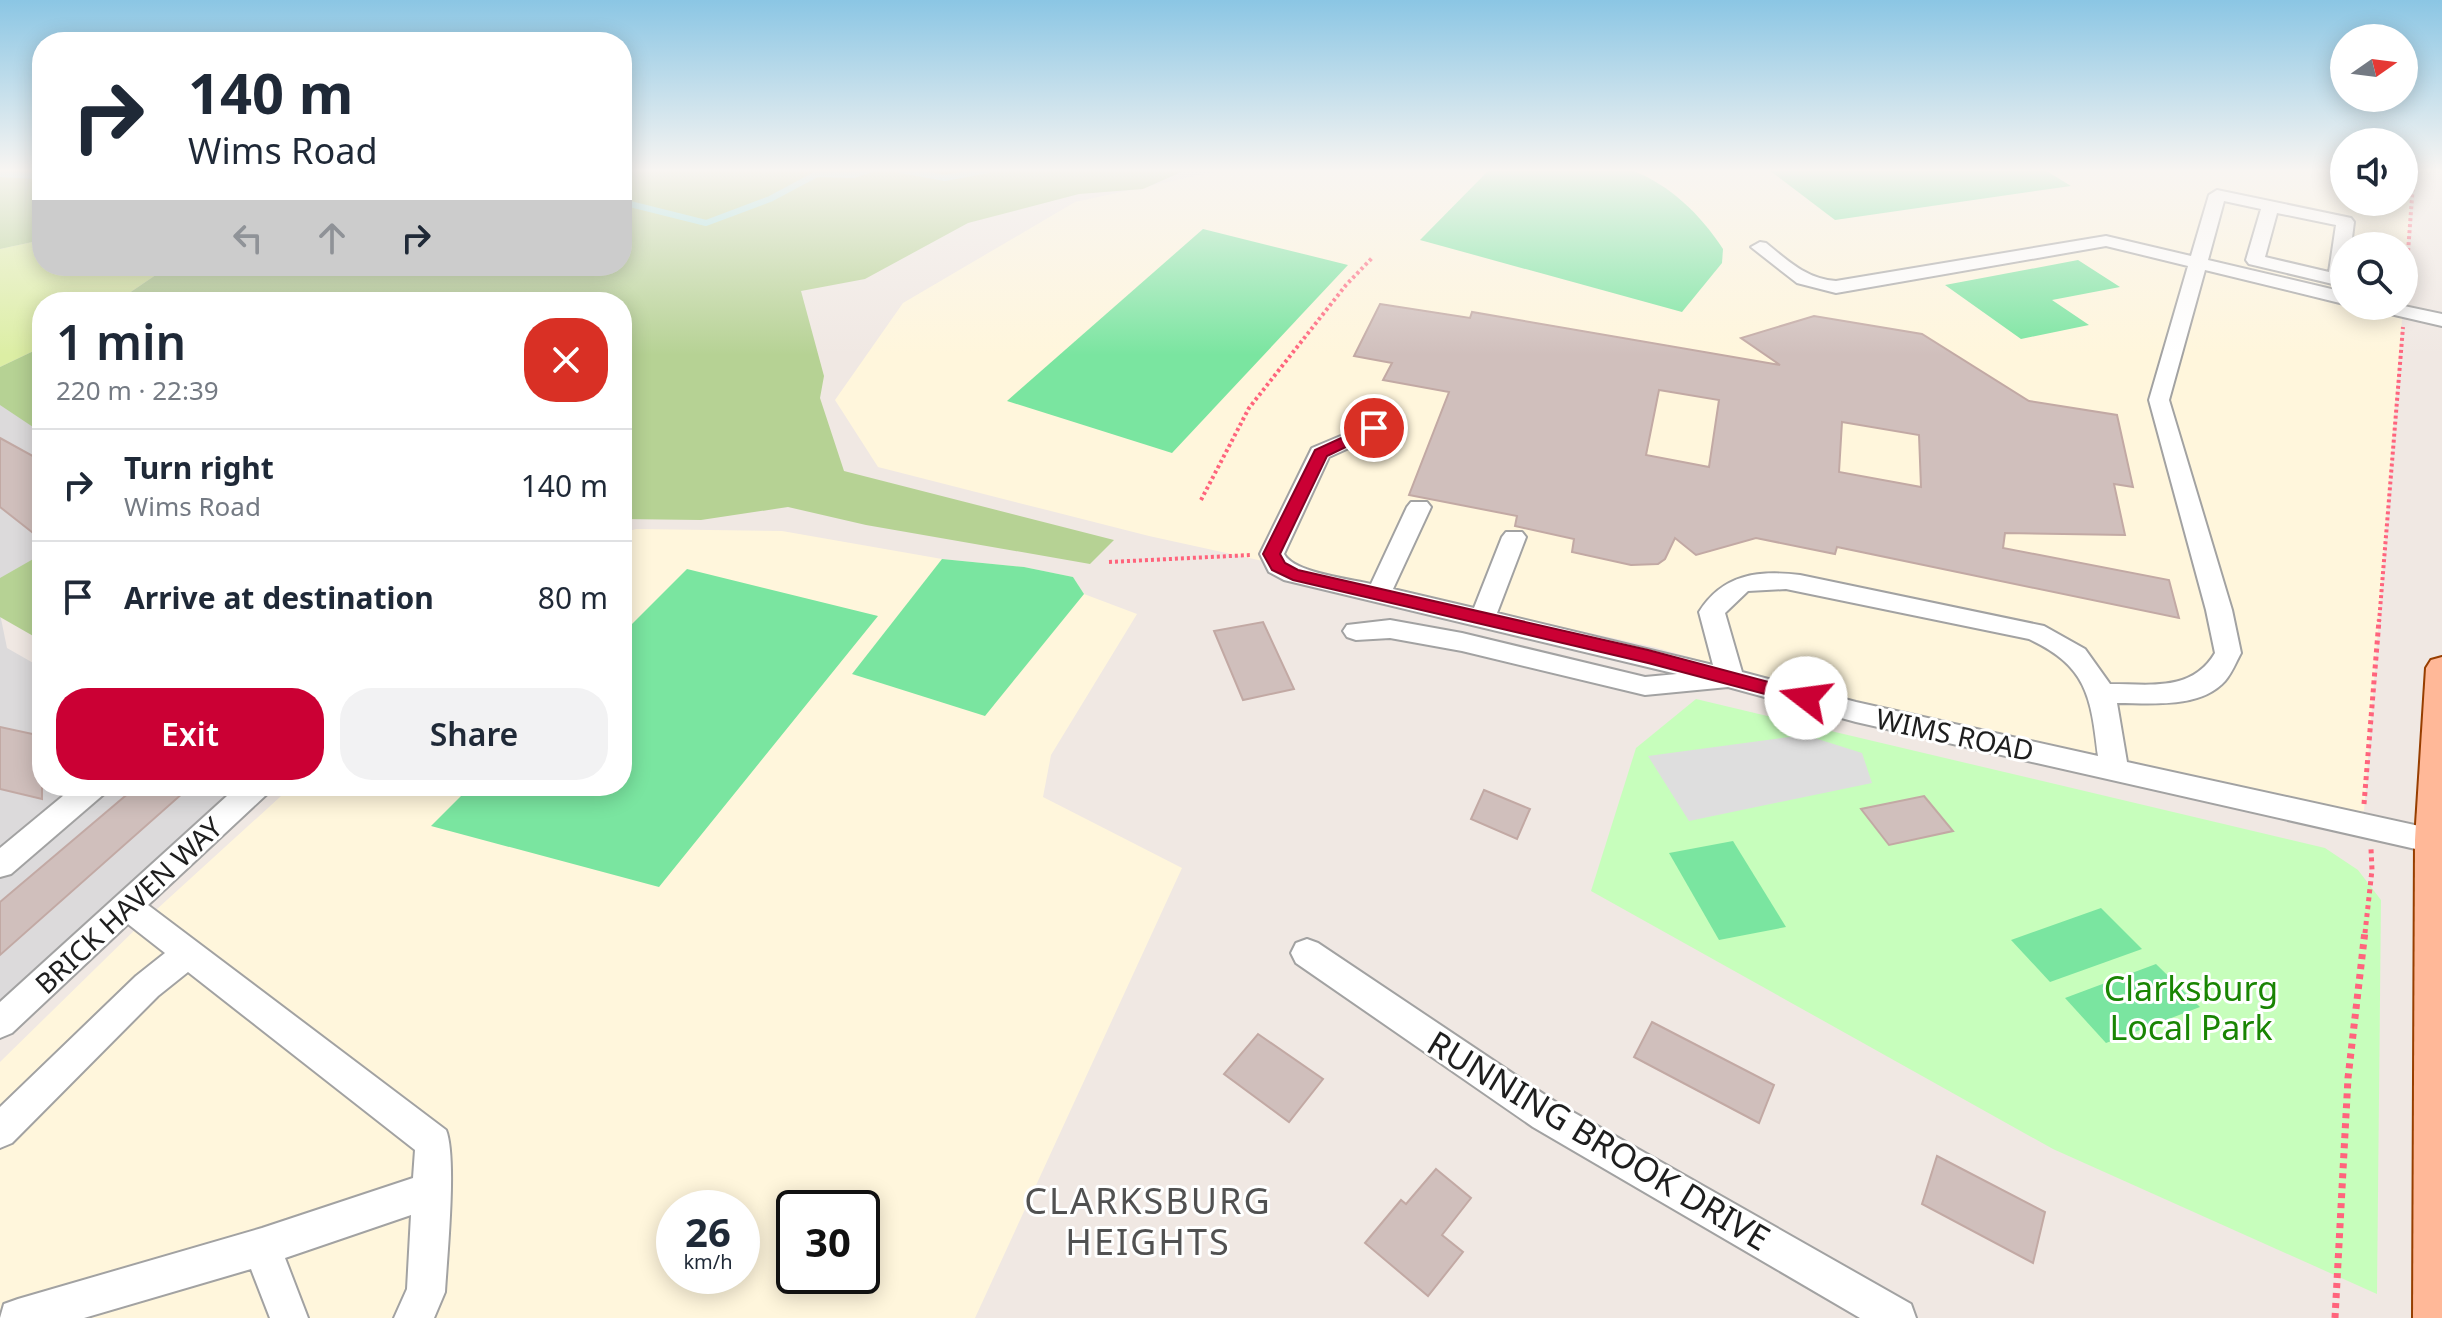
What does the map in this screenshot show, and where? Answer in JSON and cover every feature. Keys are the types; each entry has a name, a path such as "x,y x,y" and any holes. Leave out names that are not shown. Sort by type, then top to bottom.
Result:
{"main road":[{"path":"2437,1318 2438,841 2442,668"}],"street":[{"path":"2103,693 2166,694 2198,687 2216,674 2228,653 2219,610 2159,400 2206,232"},
{"path":"2263,232 2255,260 2337,279 2344,232"},
{"path":"1760,247 1799,279 1821,287 1836,287 2094,240 2122,244 2330,295"},
{"path":"2418,315 2442,320"},
{"path":"1272,554 1320,453 1374,428"},
{"path":"1379,594 1419,507"},
{"path":"1483,618 1514,537"},
{"name":"WIMS ROAD","path":"1272,554 1278,566 1293,574 1730,678 1856,712 2438,841"},
{"path":"1356,631 1390,629 1462,642 1645,686 1730,678 1712,612 1724,593 1746,582 1775,580 2035,632 2061,641 2091,668 2103,693 2114,769"},
{"path":"0,865 14,838 79,796"},
{"name":"BRICK HAVEN WAY","path":"0,1023 246,796"},
{"path":"127,906 433,1142 426,1292 413,1318"},
{"path":"0,1131 147,986 188,953"},
{"name":"RUNNING BROOK DRIVE","path":"1307,953 1545,1115 1897,1318"},
{"path":"18,1318 262,1247 431,1190"},
{"path":"262,1247 289,1318"}],"path":[{"path":"1201,500 1249,408 1346,285 1372,258"},
{"path":"2335,1318 2348,1078 2372,870 2369,828 2364,811 2403,320"},
{"path":"1109,562 1272,554"}],"shaded area":[{"path":"1025,232 2408,232 2330,232 2330,320 2402,320 2364,811 2352,814 2112,757 2057,748 1823,695 1654,647 1149,536 878,467 835,400 903,303"},
{"path":"0,395 32,417 32,571 0,592"},
{"path":"632,530 782,531 942,559 1024,567 1073,577 1084,594 1137,614 1051,755 1043,797 1182,868 975,1318 0,1318 0,1062 145,920 281,796 632,796"},
{"path":"0,614 7,648 32,662 32,796 246,796 0,1023"},
{"path":"1805,735 1862,753 1872,783 1689,821 1648,756"}],"green space":[{"path":"0,232 32,232 32,242 0,249"},
{"path":"632,232 952,232 865,279 801,291 824,376 820,398 844,471 1114,540 1090,564 866,525 788,507 701,520 632,519 632,292 131,292 154,276 632,276"},
{"path":"1200,232 1213,232 1348,265 1172,453 1007,401"},
{"path":"1428,232 1710,232 1723,249 1722,263 1682,312 1420,240"},
{"path":"32,242 32,276 154,276 131,292 32,292 32,352 0,367 0,249"},
{"path":"2078,260 2120,287 2052,300 2089,325 2021,339 1945,285"},
{"path":"32,352 32,426 0,405 0,367"},
{"path":"942,559 1024,567 1073,577 1084,594 985,716 852,674"},
{"path":"32,560 32,635 0,617 0,578"},
{"path":"687,569 878,616 659,887 431,826 461,796 632,796 632,624"},
{"name":"Clarksburg Local Park","path":"1696,699 2325,848 2358,870 2381,900 2377,1294 2053,1149 1591,891 1636,748"},
{"path":"1733,841 1786,927 1719,940 1669,853"},
{"path":"2101,908 2142,949 2050,982 2011,940"},
{"path":"2156,964 2200,1007 2106,1043 2065,998"}],"building":[{"path":"1380,304 1470,318 1472,312 1780,365 1741,338 1814,316 1922,334 2029,401 2117,415 2133,487 2114,484 2125,535 2005,533 2003,548 2169,580 2179,618 1837,547 1835,554 1756,538 1696,555 1675,538 1665,559 1658,564 1631,565 1572,552 1574,539 1515,526 1517,516 1409,495 1449,392 1383,380 1392,363 1354,356","holes":["1659,390 1719,400 1709,467 1646,455","1842,422 1919,435 1921,487 1839,472"]},
{"path":"0,438 32,456 32,532 0,507"},
{"path":"1263,622 1294,689 1243,700 1214,631"},
{"path":"0,727 32,734 32,796 42,796 42,799 0,789"},
{"path":"1484,790 1530,809 1517,839 1471,819"},
{"path":"125,796 180,796 0,955 0,902"},
{"path":"1924,796 1953,831 1889,845 1861,809"},
{"path":"1652,1022 1774,1085 1759,1123 1634,1057"},
{"path":"1258,1034 1323,1079 1289,1122 1224,1074"},
{"path":"1937,1156 2045,1212 2033,1263 1922,1204"},
{"path":"1436,1169 1471,1198 1442,1235 1463,1252 1428,1296 1365,1243 1401,1200 1406,1204"}],"district":[{"name":"CLARKSBURG HEIGHTS","path":"1148,1220"}],"route":[{"path":"1374,428 1320,453 1272,554 1278,566 1293,574 1648,657 1806,698"}]}
